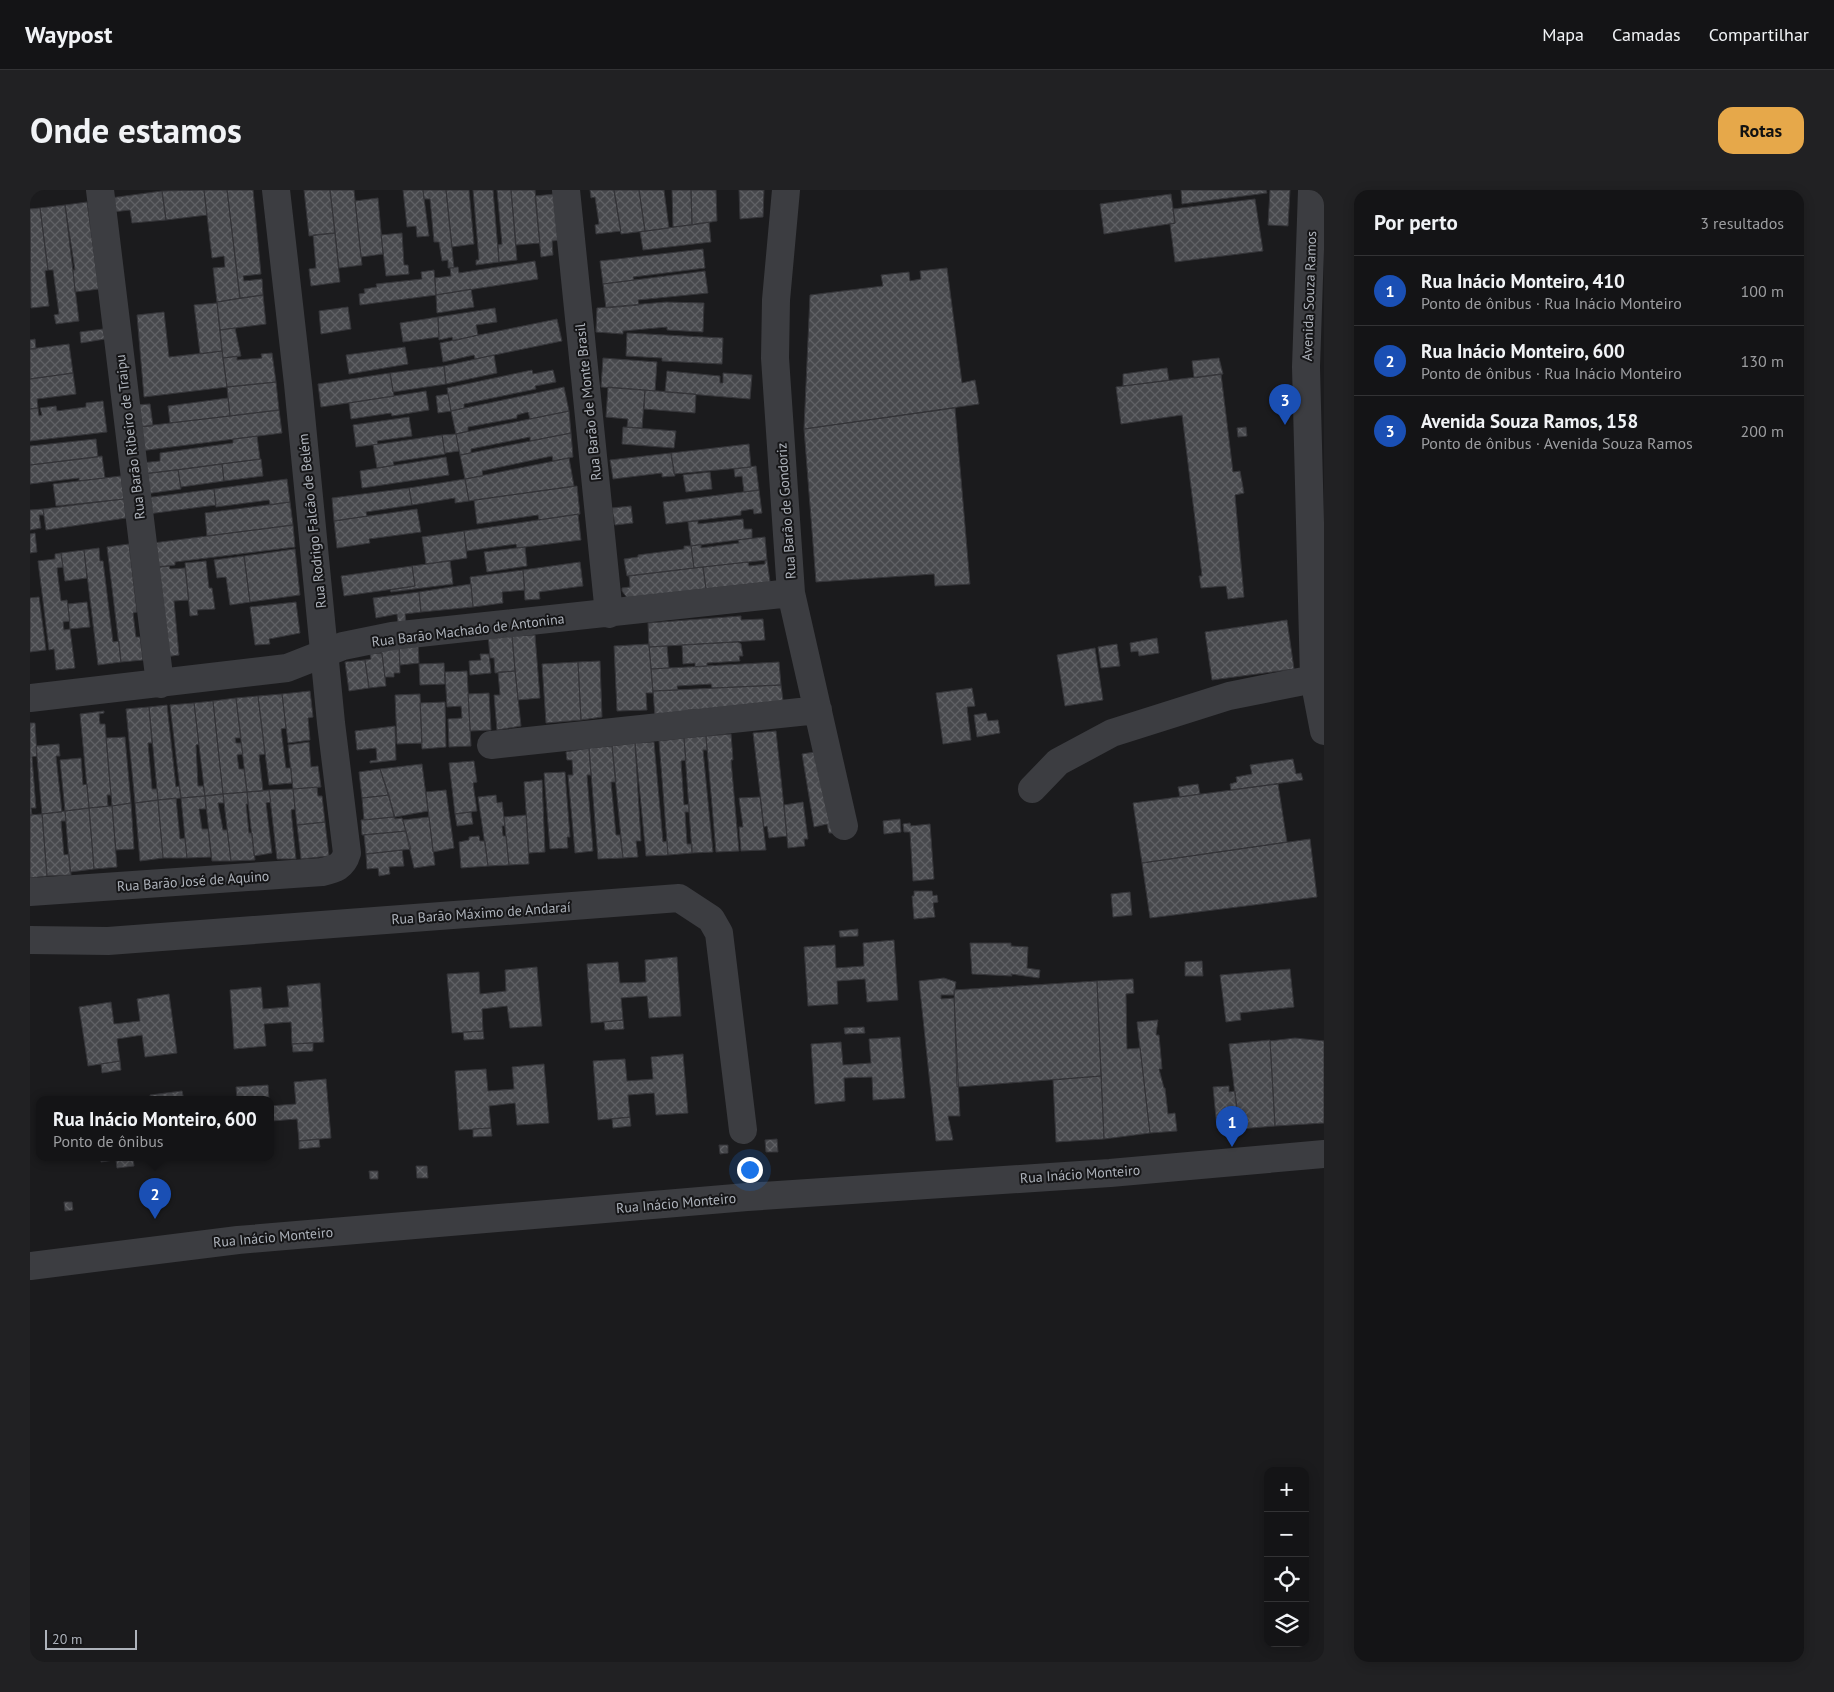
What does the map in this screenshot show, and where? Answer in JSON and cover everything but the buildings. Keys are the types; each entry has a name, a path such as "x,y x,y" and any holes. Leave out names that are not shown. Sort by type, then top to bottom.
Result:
{"street":[{"name":"Rua Barão Ribeiro de Traipu","path":"100,190 160,684"},
{"name":"Rua Rodrigo Falcão de Belém","path":"276,190 347,852"},
{"name":"Rua Barão de Monte Brasil","path":"566,190 609,614"},
{"name":"Rua Barão de Gondoriz","path":"786,190 776,300 775,358 791,593 844,826"},
{"name":"Avenida Souza Ramos","path":"1316,195 1306,367 1314,679 1324,731"},
{"name":"Rua Barão Machado de Antonina","path":"30,698 287,668 325,655 343,646 392,636 791,593"},
{"path":"1032,789 1058,762 1112,734 1229,696 1314,679"},
{"path":"491,745 818,710"},
{"name":"Rua Barão José de Aquino","path":"30,892 322,872 341,866 347,852"},
{"name":"Rua Barão Máximo de Andaraí","path":"30,940 108,941 679,898 712,919 719,933 743,1130"},
{"name":"Rua Inácio Monteiro","path":"30,1266 248,1239 747,1198 1110,1173 1324,1154"}],"place":[{"name":"Avenida Souza Ramos, 158","path":"1285,425"},
{"name":"Rua Inácio Monteiro, 410","path":"1232,1147"},
{"name":"Rua Inácio Monteiro, 600","path":"155,1219"}]}
